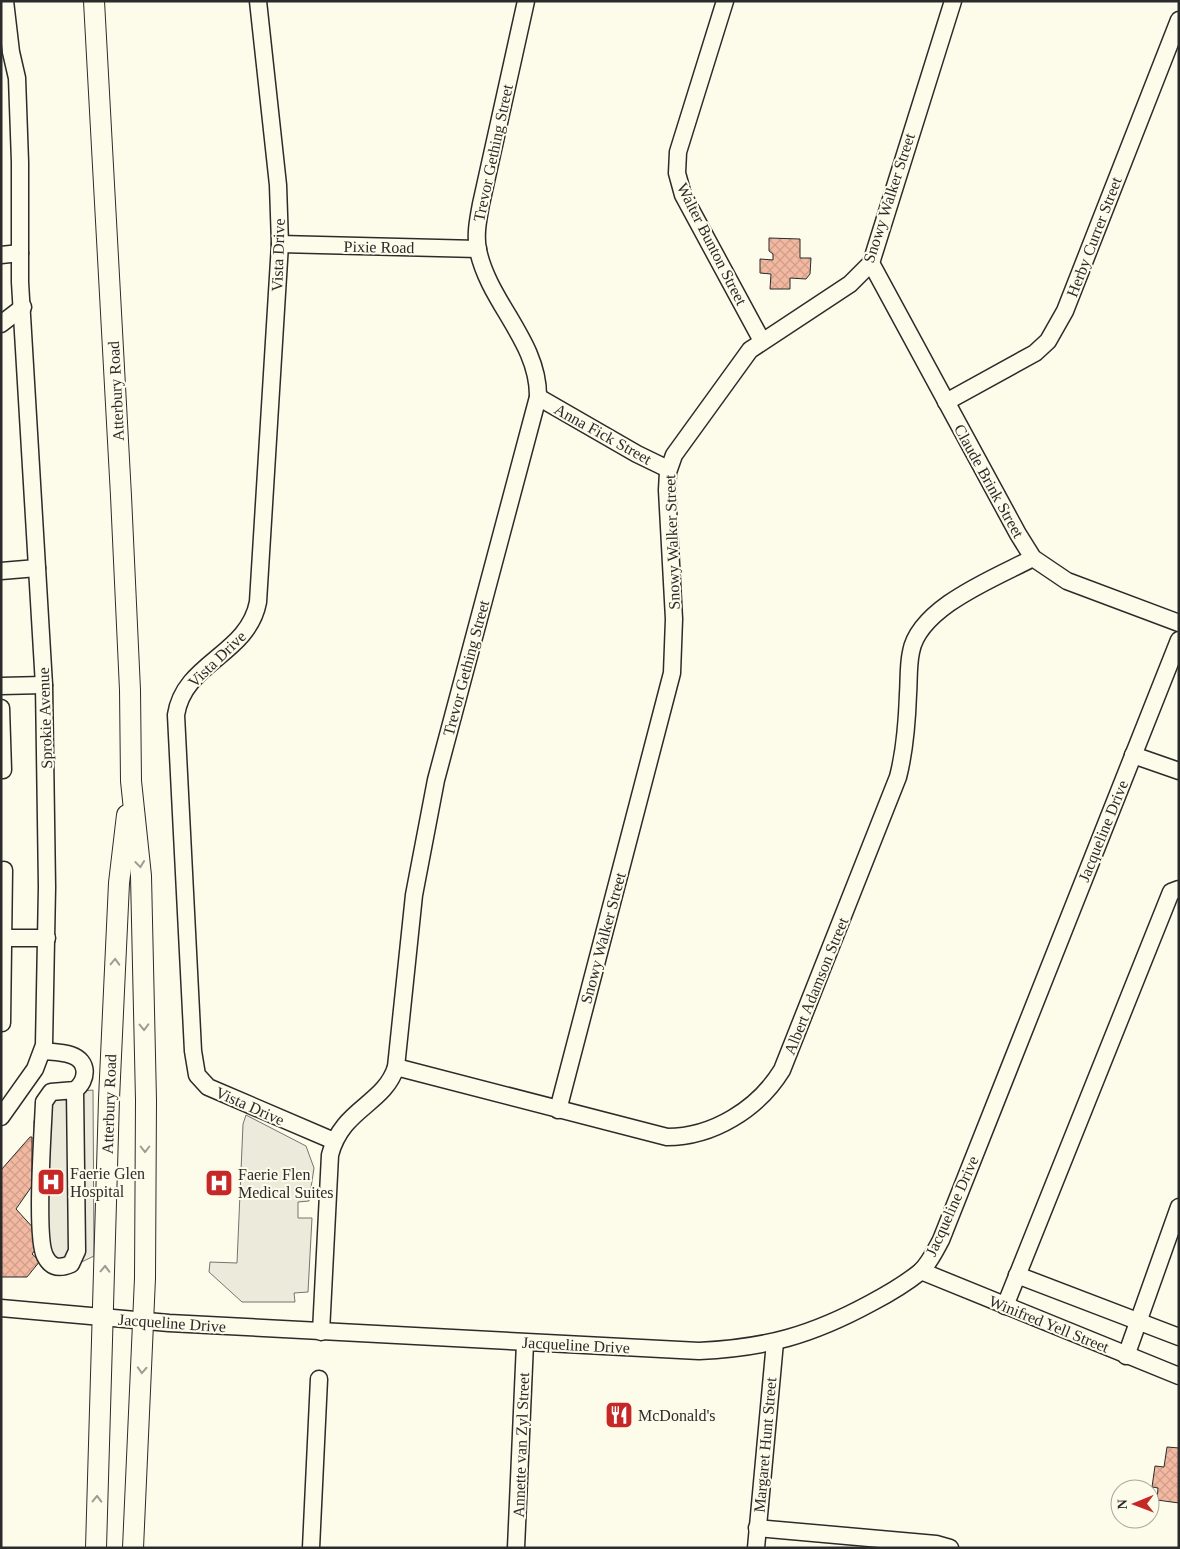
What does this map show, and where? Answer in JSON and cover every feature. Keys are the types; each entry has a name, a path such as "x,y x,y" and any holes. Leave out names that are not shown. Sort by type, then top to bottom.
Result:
{"main road":[{"name":"Atterbury Road","path":"94,1 121,496 130,690 131,781 141,876 146,1100 143,1321 133,1548"},
{"name":"Atterbury Road","path":"96,1548 102,1318 118,892 131,781"}],"street":[{"name":"Sprokie Avenue","path":"1,1116 35,1068 43,1051 46,1024 47,938 44,685 22,307 17,78 6,51 5,1"},
{"name":"Vista Drive","path":"258,1 278,185 280,244 257,610 251,625 240,638 197,676 183,692 176,714 193,1051 198,1075 208,1087 334,1140"},
{"name":"Trevor Gething Street","path":"321,1332 329,1162 334,1140 344,1124 389,1083 396,1067 410,924 424,833 436,780 538,398 535,367 486,272 478,249 477,228 526,1"},
{"name":"Walter Bunton Street","path":"724,1 678,152 677,173 683,195 762,340"},
{"name":"Snowy Walker Street","path":"558,1110 671,679 674,656 674,618 667,490 668,469 674,455 750,350 762,340 850,284 871,263 953,1"},
{"name":"Herby Currer Street","path":"946,402 1030,356 1043,346 1054,332 1065,311 1179,20"},
{"name":"Pixie Road","path":"280,244 478,249"},
{"path":"1,254 20,253"},
{"name":"Claude Brink Street","path":"871,263 1018,534 1033,558 1067,580 1179,623"},
{"path":"1,324 22,307"},
{"name":"Anna Fick Street","path":"538,398 637,454 668,469"},
{"name":"Albert Adamson Street","path":"396,1067 668,1138 703,1134 724,1123 752,1103 773,1083 787,1058 898,778 905,738 911,652 916,637 926,622 939,610 1033,558"},
{"path":"1,571 37,568"},
{"name":"Jacqueline Drive","path":"1,1308 102,1318 321,1332 699,1351 735,1349 775,1342 810,1331 892,1291 920,1271 941,1240 1179,640"},
{"path":"1,686 44,685"},
{"path":"1,708 3,770"},
{"path":"1133,755 1179,772"},
{"path":"2,1023 4,870"},
{"path":"1004,1306 1171,892 1179,889"},
{"path":"3,938 47,938"},
{"path":"43,1051 72,1055 81,1063 86,1076 75,1090 77,1251 71,1264 58,1268 51,1264 44,1254 40,1231 44,1102 51,1092 75,1090"},
{"path":"1126,1356 1179,1207"},
{"name":"Winifred Yell Street","path":"920,1271 1179,1376"},
{"path":"1017,1275 1179,1337"},
{"name":"Margaret Hunt Street","path":"756,1548 775,1342"},
{"name":"Annette van Zyl Street","path":"516,1548 525,1343"},
{"path":"312,1548 319,1379"},
{"path":"758,1528 936,1544 950,1548"}],"shaded area":[{"path":"93,1090 94,1256 61,1272 33,1214 34,1121 50,1094"},
{"path":"246,1115 306,1146 314,1168 309,1201 298,1202 298,1218 312,1218 308,1292 294,1293 295,1302 242,1302 209,1272 210,1262 237,1263 243,1124"}],"building":[{"path":"769,238 800,239 800,258 811,258 810,274 806,279 790,278 790,289 770,289 771,274 760,273 760,259 773,260 773,254 769,251"},
{"path":"32,1137 32,1186 16,1209 36,1231 37,1248 32,1254 40,1261 27,1277 1,1277 1,1170"},
{"path":"1167,1447 1179,1448 1179,1503 1160,1500 1160,1479 1153,1479 1155,1466 1164,1467"}],"place":[{"name":"Faerie Glen Hospital","path":"51,1182"},
{"name":"Faerie Flen Medical Suites","path":"219,1183"},
{"name":"McDonald's","path":"619,1415"}]}
